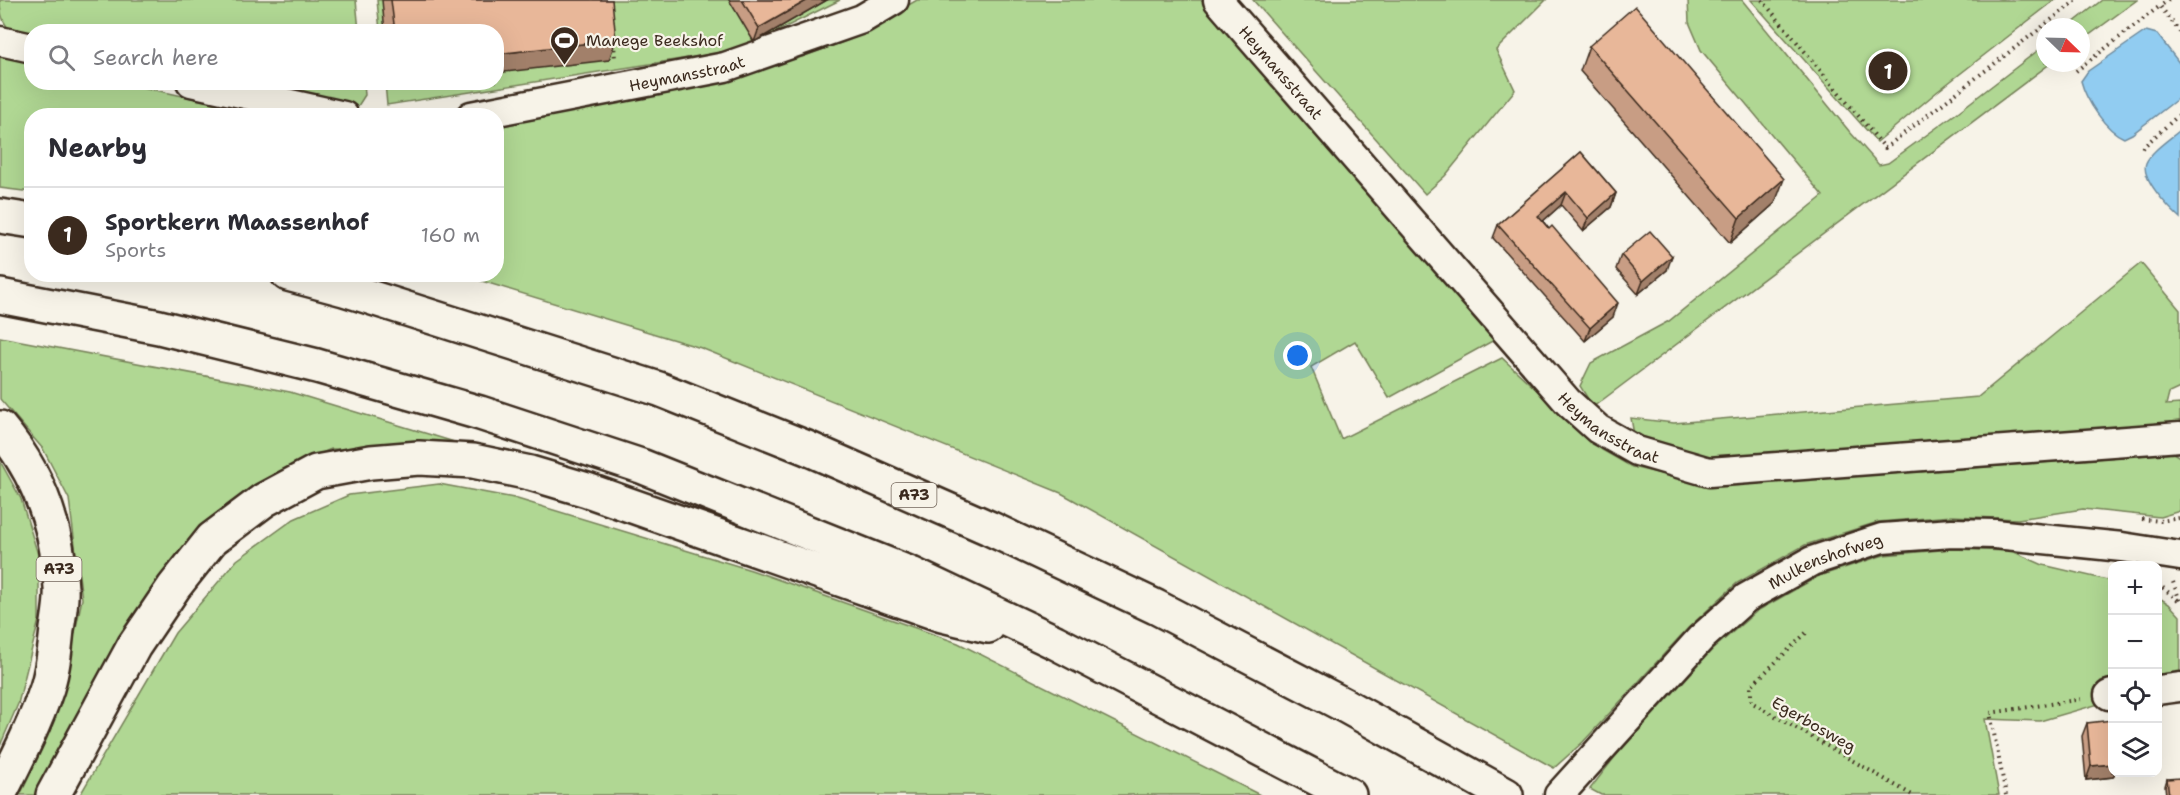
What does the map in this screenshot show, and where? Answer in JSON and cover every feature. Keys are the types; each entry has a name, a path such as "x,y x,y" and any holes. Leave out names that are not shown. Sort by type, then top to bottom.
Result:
{"highway":[{"path":"0,216 24,220"},
{"name":"A73","path":"318,282 659,389 807,448 989,528 1156,606 1344,705 1506,795"},
{"path":"0,296 159,327 306,363 523,427 641,466 911,574 1055,642 1349,795"},
{"name":"A73","path":"0,428 42,493 55,536 62,590 55,651 47,687 34,721 0,793"},
{"path":"53,795 134,646 174,587 212,539 264,500 316,472 371,462 419,458 473,461 530,473 598,494 942,615 1055,642"}],"street":[{"name":"Heymansstraat","path":"504,109 725,67 862,19 894,0"},
{"name":"Heymansstraat","path":"1218,0 1568,402 1598,429 1637,451 1709,472 2180,436"},
{"path":"0,41 24,46"},
{"path":"228,90 308,108"},
{"name":"Mulkenshofweg","path":"1559,795 1701,638 1746,598 1812,561 1882,538 1952,533 1995,534 2122,547 2180,556"},
{"path":"2162,689 2180,687"}],"path":[{"path":"1762,0 1885,148 2077,0"},
{"path":"2090,60 2169,0"},
{"path":"2160,6 2180,32"},
{"path":"613,33 618,87"},
{"path":"2142,148 2180,114"},
{"path":"2162,588 2180,602"},
{"name":"Egerbosweg","path":"1806,633 1752,686 1751,702 1912,795"},
{"path":"2006,795 1990,713 2108,695"}],"green space":[{"path":"0,0 356,0 358,24 24,24 24,36 11,31 4,22"},
{"name":"Manege Beekshof","path":"377,0 840,0 739,50 504,87 504,24 379,24"},
{"path":"917,0 1209,0 1496,339 1389,398 1355,341 1311,367 1341,439 1502,358 1602,450 1632,467 1662,474 1702,480 1917,472 2173,453 2180,457 2180,511 2160,517 2083,509 2018,519 1952,516 1878,522 1805,545 1737,583 1688,628 1583,742 1554,768 1061,493 701,348 485,282 504,282 504,125 727,76 802,57 849,40"},
{"path":"1253,0 1546,0 1496,50 1515,90 1445,176 1425,194"},
{"path":"1688,0 1742,0 1879,165 1888,163 2036,52 2036,72 2039,72 1593,407 1580,386 1591,363 1669,321 1823,196 1701,50 1689,22"},
{"path":"1751,0 2055,0 1938,91 1877,142"},
{"path":"2102,0 2137,0 2090,34 2090,18 2079,18"},
{"path":"0,55 24,60 24,90 155,90 238,108 24,108 24,191 0,188"},
{"path":"279,90 365,90 365,95 358,106"},
{"name":"Manege Beekshof","path":"386,90 483,90 387,105"},
{"path":"2141,263 2180,310 2180,388 2169,393 2166,405 2180,404 2180,422 1739,459 1700,459 1634,435 1631,418 1674,423 1978,397"},
{"path":"0,337 290,392 484,451 331,449 274,474 203,531 37,795 20,795 63,689 82,599 69,499 43,449 0,399"},
{"path":"0,461 21,499 39,558 39,620 18,704 0,746"},
{"path":"439,484 514,498 751,570 958,643 1260,795 80,795 175,633 237,560 294,519 349,495"},
{"path":"1952,549 2012,551 2043,565 2108,580 2108,697 2106,702 2040,721 1985,719 1999,795 1601,795 1590,789 1614,758 1712,650 1757,611 1819,576 1884,555"},
{"path":"2162,600 2180,616 2180,678 2162,680"}],"water":[{"path":"2146,31 2157,34 2180,64 2180,97 2124,138 2103,121 2087,97 2081,81 2090,70"},
{"path":"2180,130 2180,218 2151,184 2145,169 2152,154"}],"building":[{"path":"391,0 612,0 616,40 504,53 504,24 394,24"},
{"path":"742,0 808,0 759,28"},
{"path":"1635,6 1784,179 1739,218 1589,46"},
{"path":"1581,152 1616,193 1588,218 1566,192 1538,216 1549,229 1552,226 1618,303 1590,328 1498,225"},
{"path":"1650,231 1672,256 1643,281 1621,255"},
{"path":"2108,720 2108,764 2091,766 2087,723"},
{"path":"2180,778 2180,795 2169,795 2167,779"}],"place":[{"name":"Manege Beekshof","path":"565,66"},
{"name":"Sportkern Maassenhof","path":"1888,71"}]}
